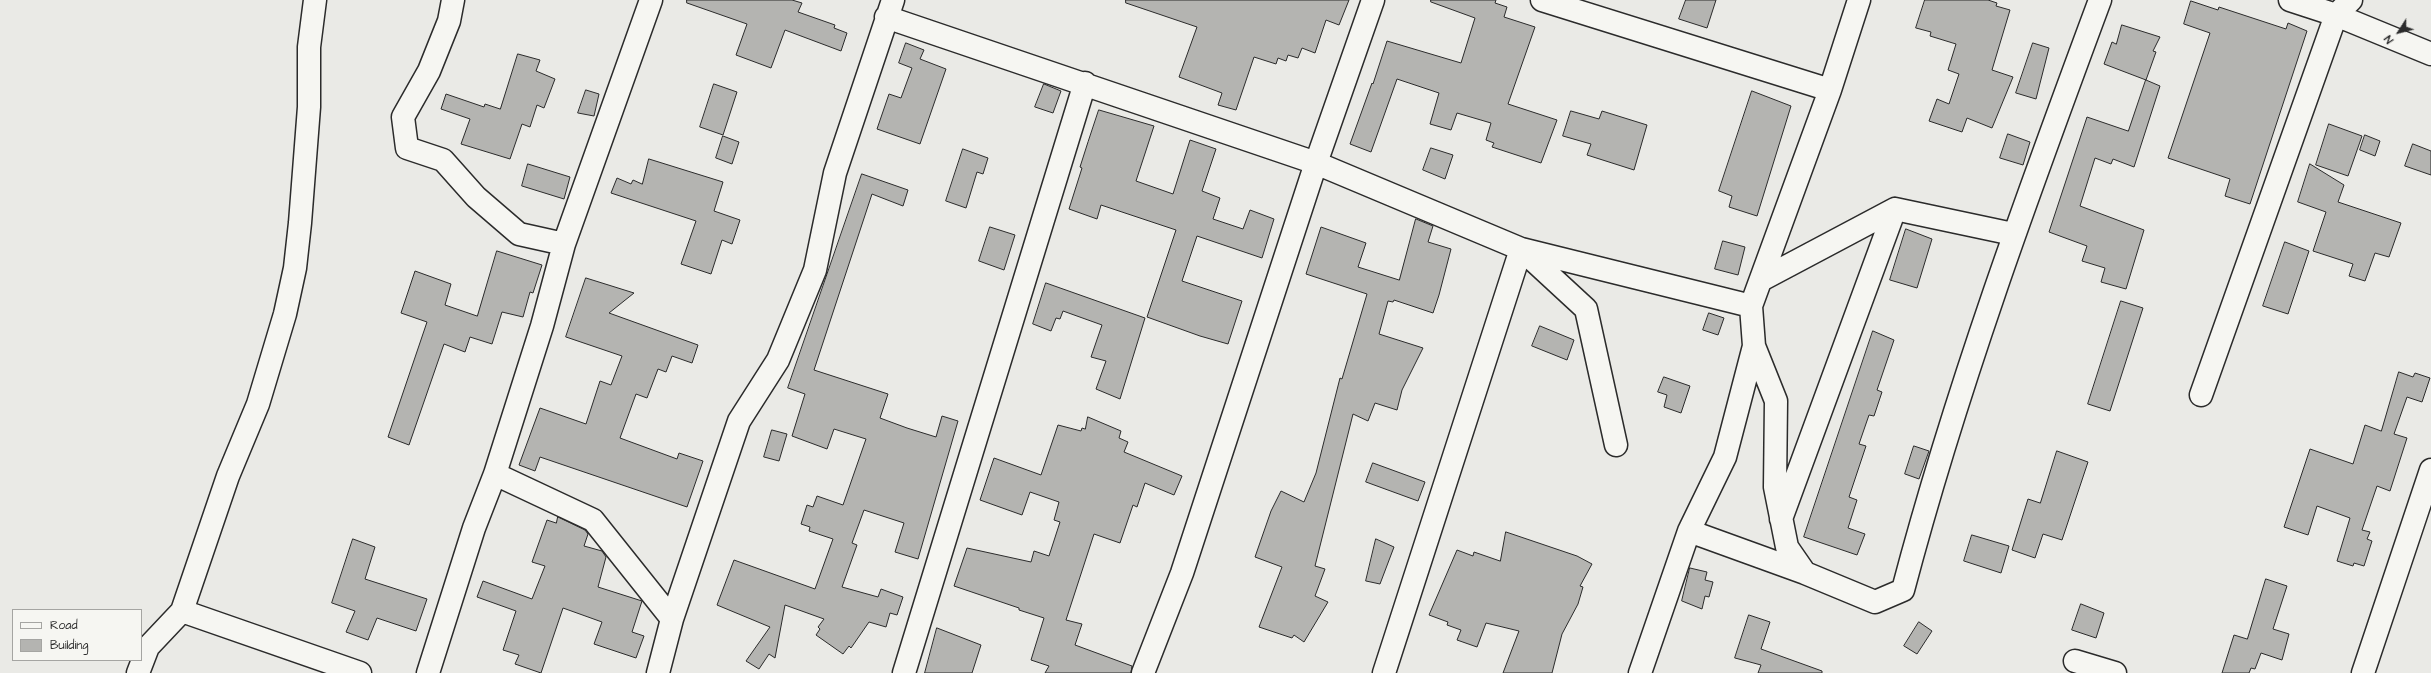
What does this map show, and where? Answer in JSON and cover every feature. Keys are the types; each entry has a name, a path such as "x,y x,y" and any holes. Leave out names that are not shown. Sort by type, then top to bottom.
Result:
{"street":[{"path":"138,673 148,647 182,611 228,476 258,404 285,314 295,268 306,154 309,47 315,0"},
{"path":"453,0 449,21 429,71 403,117 407,148 442,160 476,197 519,234 564,244"},
{"path":"428,673 474,528 495,474 542,326 564,244 651,0"},
{"path":"1143,673 1182,573 1316,163 1373,0"},
{"path":"1542,0 1830,90"},
{"path":"1805,573 1787,547 1781,519 1775,487 1776,401 1754,346 1751,306 1763,279 1830,90 1858,0"},
{"path":"1689,531 1805,573 1875,602 1903,590 1978,340 2013,234 2100,0"},
{"path":"2290,0 2343,7 2431,54"},
{"path":"2201,395 2343,7"},
{"path":"658,673 672,619 739,421 778,360 815,270 835,173 889,8 1085,83 1316,163 1521,248 1751,306"},
{"path":"904,673 1085,83"},
{"path":"1763,279 1895,209 2013,234"},
{"path":"1781,519 1895,209"},
{"path":"1521,248 1586,309 1616,445"},
{"path":"1384,673 1521,248"},
{"path":"1640,673 1689,531 1725,457 1754,346"},
{"path":"2363,673 2431,470"},
{"path":"495,474 593,520 672,619"},
{"path":"182,611 360,673"},
{"path":"2075,661 2115,673"}],"building":[{"path":"687,0 792,0 802,3 798,12 835,25 834,28 847,33 841,51 785,30 771,68 736,55 747,24 687,3"},
{"path":"1126,0 1349,0 1339,25 1326,20 1315,53 1302,48 1298,58 1288,55 1286,61 1278,58 1276,64 1254,57 1236,110 1218,105 1222,93 1179,77 1197,27 1126,3"},
{"path":"1431,0 1496,0 1495,3 1507,7 1504,17 1535,27 1508,104 1557,120 1541,163 1492,147 1494,143 1486,140 1491,123 1457,113 1451,130 1430,124 1439,93 1397,79 1371,152 1350,144 1372,83 1373,84 1387,41 1461,63 1475,18 1431,2"},
{"path":"1686,0 1716,0 1707,28 1679,19"},
{"path":"1925,0 1988,0 1997,3 1996,6 2010,10 1992,70 2013,77 1992,128 1967,118 1962,132 1929,121 1937,99 1949,104 1959,74 1948,70 1956,44 1930,36 1931,32 1916,28"},
{"path":"2191,1 2218,10 2219,7 2286,29 2288,23 2307,31 2250,204 2225,196 2230,179 2168,158 2210,33 2184,24"},
{"path":"2122,25 2160,37 2153,51 2156,52 2146,80 2104,64 2112,42 2116,44"},
{"path":"906,43 924,50 920,59 946,69 920,144 877,129 889,94 901,98 912,68 899,63"},
{"path":"2033,43 2049,48 2036,99 2016,93"},
{"path":"518,54 540,60 536,71 555,79 544,108 537,105 530,127 522,124 510,159 461,144 470,119 441,109 446,94 484,107 485,104 500,109"},
{"path":"2146,80 2160,86 2134,167 2113,159 2111,164 2095,158 2080,206 2144,230 2126,289 2101,282 2105,268 2082,261 2087,246 2049,232 2087,117 2128,131"},
{"path":"714,84 737,92 723,135 700,127"},
{"path":"1044,84 1061,91 1053,113 1035,107"},
{"path":"586,90 599,94 594,116 578,113"},
{"path":"1752,91 1791,106 1757,216 1729,207 1732,196 1719,191"},
{"path":"1099,110 1154,126 1136,181 1173,194 1190,140 1216,149 1202,191 1220,198 1213,219 1243,229 1250,210 1274,219 1262,258 1197,236 1182,281 1242,301 1228,344 1200,336 1147,317 1176,230 1101,205 1097,219 1069,209 1082,168 1080,167"},
{"path":"1571,111 1599,119 1602,111 1647,125 1634,170 1587,155 1591,144 1563,136"},
{"path":"2329,124 2362,136 2348,176 2316,165"},
{"path":"2008,134 2030,142 2023,165 2000,158"},
{"path":"2365,135 2380,141 2375,156 2360,150"},
{"path":"723,136 739,142 732,164 716,158"},
{"path":"2413,144 2431,151 2431,175 2405,166"},
{"path":"1431,148 1453,155 1445,179 1423,170"},
{"path":"963,149 988,158 983,174 977,172 966,208 946,201"},
{"path":"649,159 723,182 714,211 740,220 732,244 722,240 711,274 681,264 696,221 611,193 617,178 631,184 633,180 642,184"},
{"path":"528,164 570,177 564,199 522,186"},
{"path":"2310,164 2344,185 2338,202 2401,223 2389,257 2375,253 2365,281 2349,276 2353,264 2313,251 2326,212 2298,202"},
{"path":"862,174 908,190 903,206 872,194 814,370 888,394 880,418 907,428 936,437 942,416 958,421 918,559 895,552 904,523 864,510 852,543 857,545 842,587 878,597 881,589 903,597 897,615 890,613 886,627 869,622 851,648 849,646 843,654 816,635 820,629 818,627 824,619 785,605 775,658 769,654 759,669 746,661 770,627 717,605 734,560 815,589 833,539 809,531 810,527 801,524 807,505 813,507 817,496 843,505 866,439 834,429 827,449 792,436 805,394 788,388"},
{"path":"1416,219 1433,226 1428,242 1451,249 1439,295 1433,313 1394,300 1393,302 1388,301 1379,334 1423,348 1402,390 1397,410 1375,403 1368,421 1353,414 1315,566 1325,569 1315,596 1328,602 1304,642 1294,635 1292,638 1259,627 1282,567 1255,557 1271,511 1281,491 1304,502 1316,473 1340,378 1342,379 1367,294 1306,274 1321,227 1366,243 1358,267 1399,280"},
{"path":"990,227 1015,235 1004,270 979,261"},
{"path":"1906,229 1932,239 1917,288 1890,280"},
{"path":"1723,241 1745,247 1738,275 1715,269"},
{"path":"2285,242 2309,251 2288,314 2263,306"},
{"path":"497,251 542,265 533,293 530,292 523,317 502,312 492,344 470,337 465,352 444,344 409,445 388,437 427,322 401,313 415,271 451,284 445,305 477,316"},
{"path":"586,278 634,293 609,313 698,345 692,363 672,356 666,372 658,369 647,398 636,394 620,438 677,459 679,453 703,461 687,507 540,457 535,471 519,465 540,408 586,424 600,381 611,385 622,356 566,337"},
{"path":"1046,283 1145,318 1120,399 1096,389 1106,361 1091,357 1102,325 1063,311 1060,319 1056,318 1051,331 1033,324"},
{"path":"2121,301 2143,308 2110,411 2088,404"},
{"path":"1709,313 1724,318 1718,335 1703,330"},
{"path":"1540,326 1574,340 1567,360 1532,346"},
{"path":"1873,331 1894,340 1877,390 1882,392 1874,416 1869,415 1859,444 1866,446 1849,497 1857,500 1848,528 1865,534 1857,555 1804,537"},
{"path":"2399,372 2413,377 2415,373 2430,378 2422,402 2407,397 2394,434 2407,438 2390,491 2377,486 2362,530 2370,532 2367,539 2372,541 2364,566 2354,563 2353,566 2337,561 2350,518 2317,506 2308,535 2284,527 2310,449 2353,464 2365,425 2381,431"},
{"path":"1664,377 1690,386 1681,413 1664,407 1667,395 1658,392"},
{"path":"1088,417 1121,431 1119,438 1128,442 1124,452 1182,476 1174,495 1145,483 1137,507 1133,505 1120,543 1094,534 1066,620 1082,624 1075,645 1132,666 1131,673 1045,673 1049,666 1031,660 1044,618 954,586 967,548 1031,562 1034,551 1049,556 1060,522 1054,520 1059,502 1030,492 1022,515 980,500 994,458 1041,475 1058,425 1081,431 1082,428 1085,429"},
{"path":"772,430 787,434 779,461 764,457"},
{"path":"1914,446 1929,451 1919,479 1905,474"},
{"path":"2057,451 2088,462 2062,540 2043,534 2035,558 2012,550 2028,499 2040,503"},
{"path":"1373,463 1425,482 1418,501 1366,482"},
{"path":"558,517 585,530 588,534 584,546 602,551 606,557 598,587 642,601 632,632 644,636 636,658 594,644 602,622 563,608 541,673 515,664 519,655 503,650 516,611 477,597 483,581 532,599 545,566 532,562 547,520 556,523"},
{"path":"1506,532 1577,556 1592,564 1580,586 1583,587 1578,604 1562,634 1552,673 1503,673 1519,631 1486,623 1477,647 1457,640 1461,630 1447,625 1448,622 1429,615 1457,550 1473,556 1474,552 1500,561"},
{"path":"1972,535 2009,546 2001,573 1964,561"},
{"path":"353,539 375,547 365,579 427,599 416,631 377,618 368,640 346,632 355,611 332,603"},
{"path":"1376,539 1394,547 1380,584 1366,581"},
{"path":"1690,568 1707,572 1705,580 1713,582 1709,597 1705,596 1702,609 1682,601"},
{"path":"2266,579 2287,586 2273,629 2289,634 2282,660 2261,653 2255,669 2251,668 2249,673 2222,673 2234,635 2247,639"},
{"path":"2081,604 2104,613 2096,638 2072,630"},
{"path":"1749,615 1770,622 1761,649 1822,671 1822,673 1758,673 1761,665 1735,658"},
{"path":"1919,622 1932,631 1917,654 1904,646"},
{"path":"937,628 981,645 972,673 925,673"}]}
